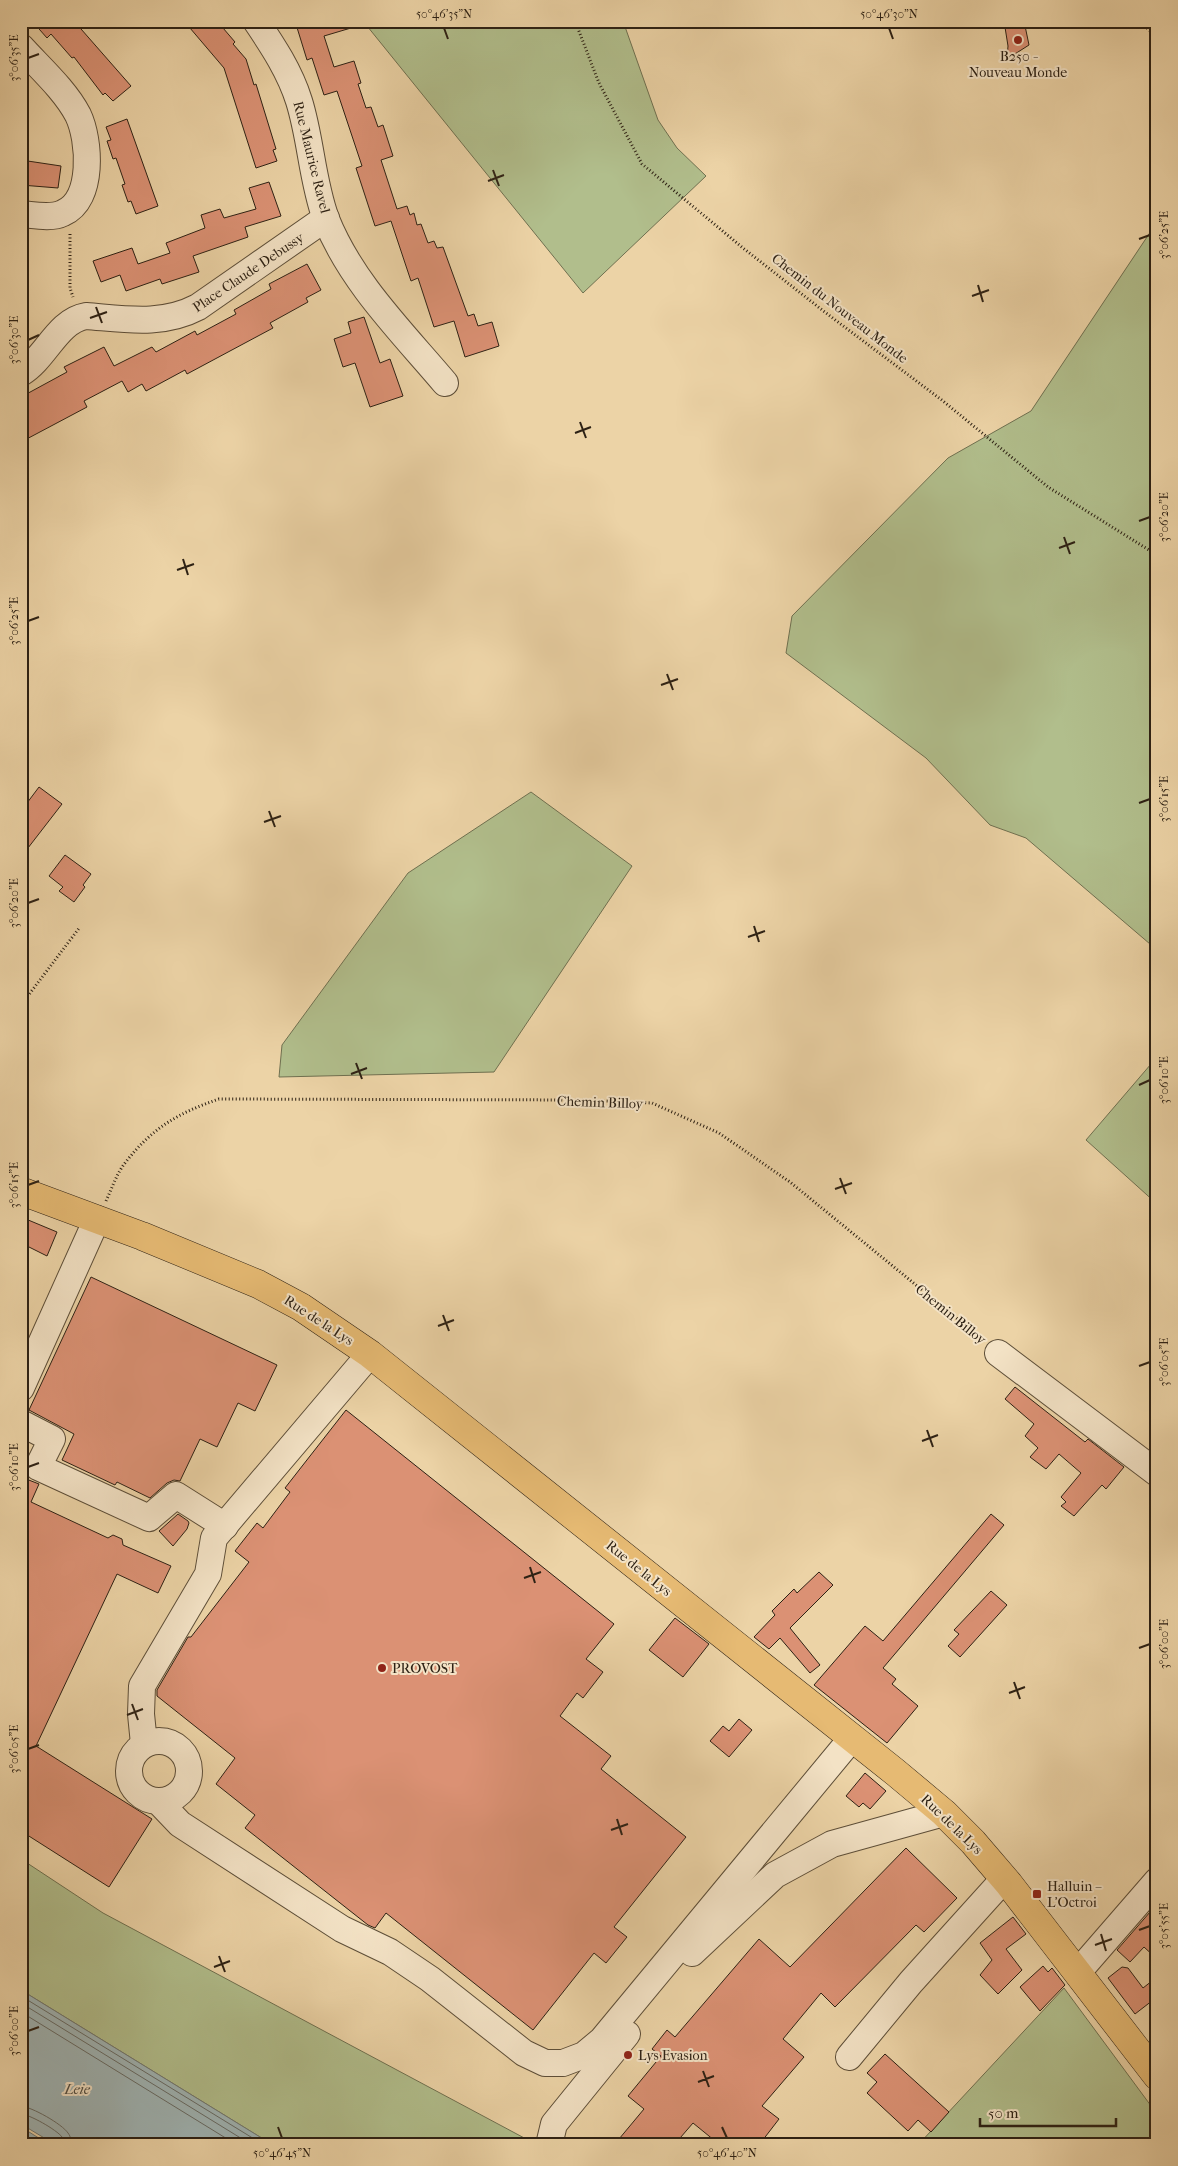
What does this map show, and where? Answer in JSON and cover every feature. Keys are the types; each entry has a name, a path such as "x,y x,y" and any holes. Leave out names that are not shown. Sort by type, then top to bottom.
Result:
{"main road":[{"name":"Rue de la Lys","path":"21,1191 97,1219 258,1284 316,1316 370,1354 852,1738 944,1814 984,1854 1078,1972 1157,2076"}],"street":[{"name":"Rue Maurice Ravel","path":"256,21 293,83 299,102 320,199 339,249 352,271 445,383"},
{"path":"21,47 70,102 84,131 86,147 85,184 76,203 70,210 53,216 21,214"},
{"name":"Place Claude Debussy","path":"78,317 143,321 171,318 185,314 198,307 326,218"},
{"path":"21,372 35,362 65,325 78,317"},
{"path":"21,1388 97,1219"},
{"name":"Chemin Billoy","path":"998,1353 1157,1473"},
{"path":"144,1744 141,1714 142,1686 208,1574 214,1538 370,1354"},
{"path":"21,1423 52,1439 38,1467 149,1518 176,1495 225,1526"},
{"path":"158,1802 180,1824 342,1929 390,1952 430,1979 524,2053 545,2063 563,2063 584,2055 602,2040 852,1738"},
{"path":"164,1741 173,1744 181,1751 188,1764 188,1779 184,1788 168,1800 158,1802 149,1800 133,1788 129,1779 128,1769 131,1759 136,1750 144,1744 164,1741"},
{"path":"549,2145 554,2124 691,1954 775,1875 832,1844 944,1814"},
{"path":"849,2057 911,1982 1004,1879"},
{"path":"1078,1972 1157,1881"}],"path":[{"name":"Chemin du Nouveau Monde","path":"575,21 599,83 642,164 743,248 826,314 943,401 1048,487 1157,555"},
{"path":"1139,21 1157,37"},
{"path":"70,210 70,288 78,317"},
{"path":"21,1005 80,927"},
{"name":"Chemin Billoy","path":"97,1219 124,1164 160,1126 188,1109 219,1099 586,1100 652,1103 719,1133 790,1182 998,1353"}],"green space":[{"path":"363,21 623,21 658,120 677,148 706,176 583,293"},
{"path":"1157,222 1157,950 1026,838 990,825 926,758 786,653 792,616 948,458 1031,411"},
{"path":"531,792 632,866 494,1072 279,1077 282,1045 408,873"},
{"path":"1157,1057 1157,1204 1086,1140"},
{"path":"21,1859 103,1913 528,2140 532,2145 273,2145 21,1990"},
{"path":"1064,1988 1157,2114 1157,2145 918,2145"}],"water":[{"name":"Leie","path":"21,1990 273,2145 56,2145 21,2124"},
{"path":"21,2127 50,2145 21,2145"}],"building":[{"path":"32,21 74,21 131,86 113,101 105,93 103,95 74,57 72,58 51,34 47,38"},
{"path":"184,21 217,21 235,42 233,44 246,59 254,85 256,84 276,149 273,150 277,161 256,168 224,68"},
{"path":"295,21 361,21 361,25 324,36 334,67 354,61 361,83 358,84 366,108 371,107 378,127 383,125 393,156 381,160 397,209 407,206 410,215 414,213 417,225 421,224 428,243 434,241 437,248 443,247 468,316 474,314 478,326 492,322 499,346 465,357 454,321 434,327 418,278 411,281 391,221 375,226 356,168 362,166 337,91 324,95 312,58 307,60"},
{"name":"B250 - Nouveau Monde","path":"1004,21 1024,21 1029,45 1007,59 1008,46"},
{"path":"127,119 158,206 136,214 131,201 128,202 122,185 125,184 116,158 113,159 107,141 111,140 106,127"},
{"path":"21,160 61,166 58,188 21,185"},
{"path":"269,182 281,216 245,227 248,237 193,256 199,272 162,284 160,279 126,291 120,275 101,282 93,261 132,248 138,264 170,253 166,243 205,228 201,215 220,209 224,218 256,209 249,188"},
{"path":"307,264 321,290 306,298 308,302 270,323 273,328 187,374 185,370 146,391 142,384 128,392 122,381 84,401 87,407 21,442 21,397 67,372 64,367 104,347 114,366 152,347 156,352 195,331 197,335 236,314 234,310 271,289 269,284"},
{"path":"364,317 380,363 390,359 403,396 370,407 355,363 343,367 334,339 351,333 348,322"},
{"path":"39,787 62,804 21,857 21,811"},
{"path":"65,855 91,874 83,885 85,887 74,902 59,891 63,887 49,876"},
{"path":"21,1217 57,1232 47,1256 21,1243"},
{"path":"91,1277 277,1365 255,1411 238,1403 217,1447 200,1439 180,1481 174,1480 167,1483 150,1498 117,1482 115,1485 62,1460 74,1434 29,1410"},
{"path":"1015,1387 1085,1442 1088,1439 1124,1467 1106,1489 1102,1485 1074,1516 1061,1506 1066,1502 1061,1497 1081,1473 1059,1454 1046,1469 1030,1457 1038,1448 1025,1436 1034,1424 1005,1399"},
{"name":"PROVOST","path":"346,1410 614,1624 586,1659 603,1672 583,1698 577,1693 560,1716 611,1756 601,1769 686,1837 614,1927 627,1937 606,1963 594,1953 533,2030 386,1913 375,1928 368,1925 245,1828 255,1815 216,1784 235,1758 157,1696 157,1690 188,1637 191,1637 249,1562 235,1551 257,1523 263,1528 290,1492 285,1488"},
{"path":"21,1477 39,1484 31,1502 108,1538 113,1535 122,1539 123,1545 171,1566 158,1593 117,1574 36,1746 152,1819 109,1887 21,1831"},
{"path":"178,1514 189,1523 187,1529 173,1546 159,1531"},
{"path":"991,1514 1004,1525 883,1668 896,1679 892,1684 918,1706 887,1743 814,1685 865,1626 883,1641"},
{"path":"819,1572 833,1585 790,1628 820,1665 810,1673 780,1638 769,1649 754,1637 775,1615 772,1611 794,1589 797,1593"},
{"path":"991,1591 1007,1605 960,1657 948,1646 959,1634 954,1630"},
{"path":"675,1618 709,1644 683,1677 649,1650"},
{"path":"739,1719 752,1730 729,1757 710,1741 723,1726 729,1731"},
{"path":"865,1773 886,1791 870,1809 863,1803 859,1807 846,1796"},
{"path":"906,1848 957,1898 924,1932 916,1925 835,2007 821,1993 783,2039 804,2057 762,2106 779,2119 759,2145 720,2145 693,2123 674,2145 614,2145 644,2109 628,2096 661,2056 652,2049 667,2030 675,2037 759,1939 790,1967"},
{"path":"1157,1904 1157,1959 1144,1947 1130,1962 1117,1950"},
{"path":"1013,1917 1026,1934 1006,1949 1022,1970 998,1994 980,1975 992,1960 980,1943"},
{"path":"1043,1966 1048,1972 1052,1968 1065,1985 1040,2011 1020,1987"},
{"path":"1122,1967 1128,1968 1143,1988 1157,1977 1157,1997 1135,2014 1108,1978"},
{"path":"885,2054 949,2112 931,2132 918,2120 908,2131 867,2093 877,2082 867,2073"}],"place":[{"name":"B250 - Nouveau Monde","path":"1018,40"},
{"name":"PROVOST","path":"382,1668"},
{"name":"Halluin – L'Octroi","path":"1037,1894"},
{"name":"Lys Evasion","path":"628,2055"}]}
